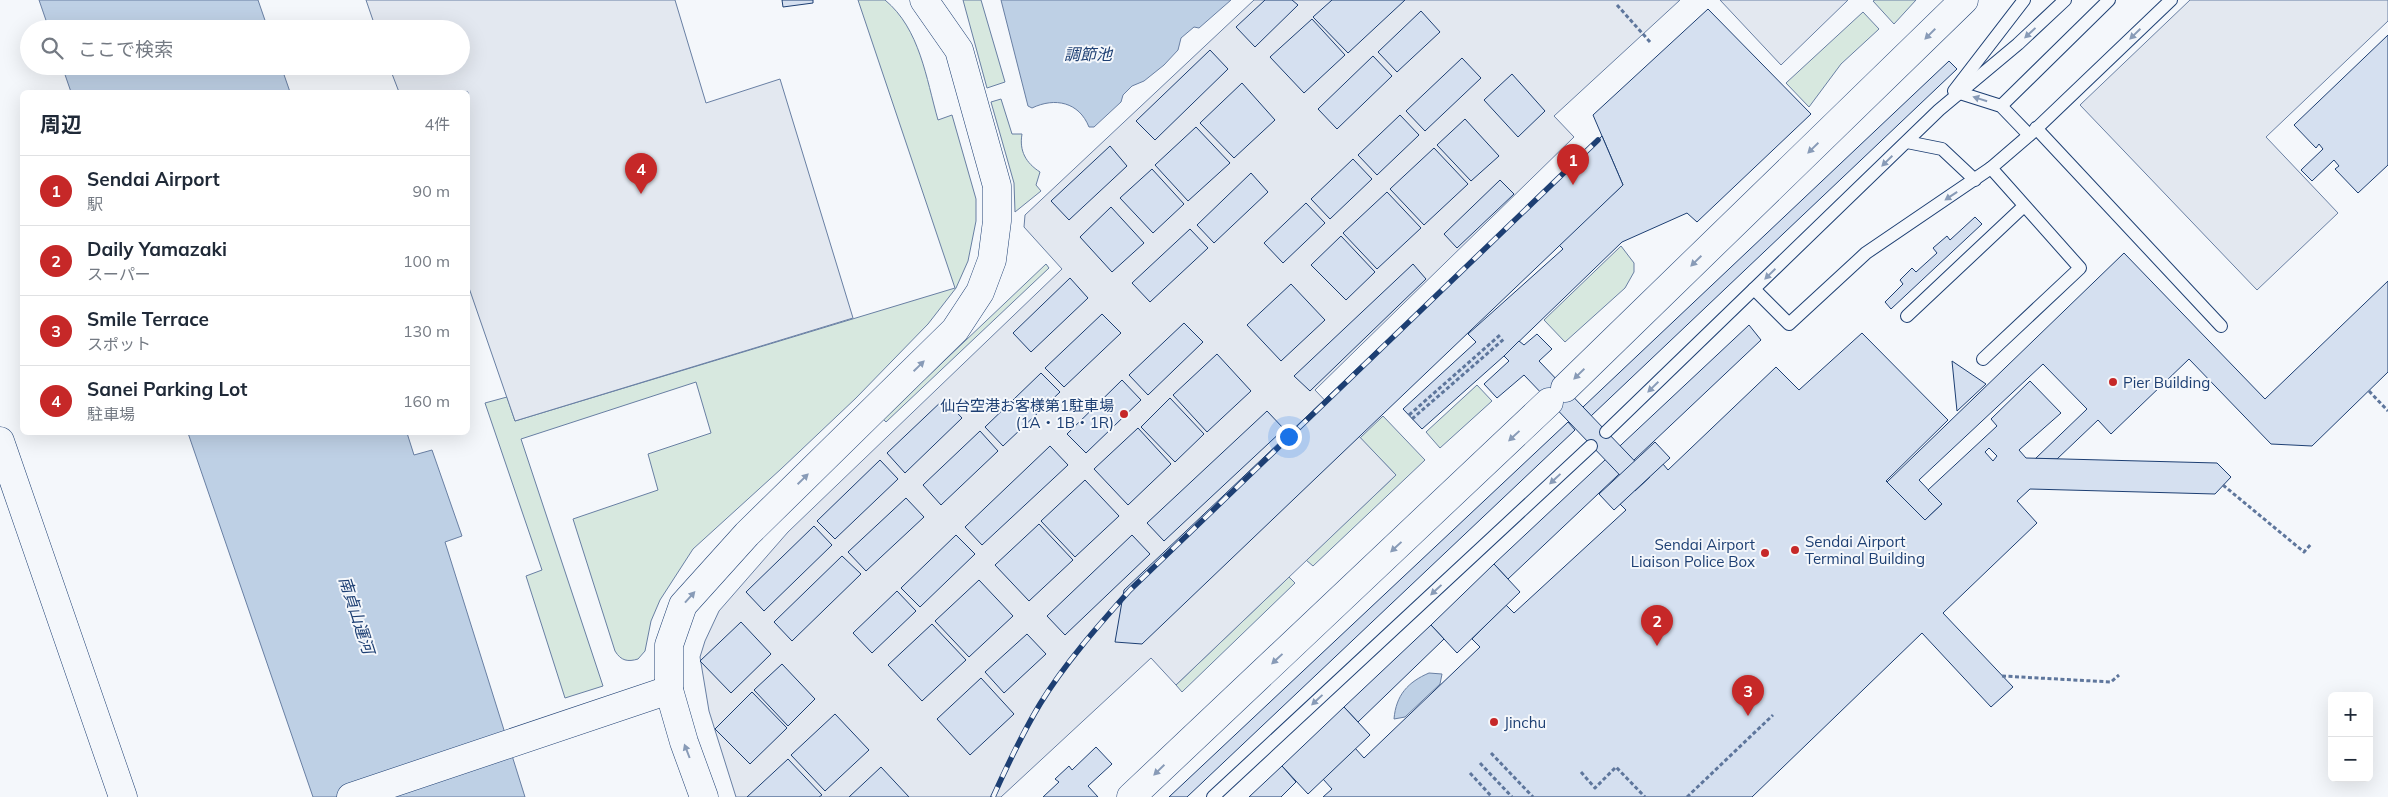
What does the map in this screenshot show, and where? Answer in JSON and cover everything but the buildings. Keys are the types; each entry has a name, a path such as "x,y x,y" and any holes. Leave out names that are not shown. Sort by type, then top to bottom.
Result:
{"street":[{"path":"924,0 960,50"},
{"path":"704,797 684,742 669,690 669,645 683,605 747,534 955,330 980,292 992,260 997,222 997,186 960,50 949,0"},
{"path":"1131,797 1557,395 1964,0"},
{"path":"0,441 123,797"},
{"path":"351,797 669,690"}],"lane":[{"path":"1939,110 2024,0"},
{"path":"1606,432 1939,110 2018,44 2065,0"},
{"path":"2000,106 2110,0"},
{"path":"1754,289 1789,324 1866,253 1991,168 2033,131 2170,0"},
{"path":"1960,93 2000,106 2033,131 2221,326"},
{"path":"1907,142 1942,148 1975,180"},
{"path":"1983,359 2080,268 1991,168"},
{"path":"1907,316 2024,206"},
{"path":"1213,797 1591,446"}],"path":[{"path":"1617,5 1651,43"},
{"path":"1408,415 1500,335"},
{"path":"1412,419 1504,339"},
{"path":"2369,391 2388,411"},
{"path":"2224,485 2304,552 2311,544"},
{"path":"2002,676 2111,682 2119,675"},
{"path":"1687,797 1773,715"},
{"path":"1491,753 1533,797"},
{"path":"1480,763 1512,797"},
{"path":"1581,772 1595,788 1616,767 1645,797"},
{"path":"1470,773 1492,797"}],"shaded area":[{"path":"366,0 675,0 706,103 780,79 853,318 515,421 470,291 470,90 398,90 392,75 470,75 470,20 373,20"},
{"path":"858,0 885,0 897,12 906,25 920,55 938,120 952,115 976,199 976,221 968,261 956,288 928,324 856,398 693,549 660,600 651,621 645,651 638,659 625,660 615,651 573,519 658,490 648,454 711,433 696,382 521,439 603,686 565,698 526,576 542,570 485,403 507,397 515,421 955,288"},
{"path":"963,0 981,0 1005,82 987,88"},
{"name":"仙台空港お客様第1駐車場 (1A・1B・1R)","path":"1254,0 1680,0 1554,116 1574,137 1315,390 1396,475 1176,685 1151,658 1001,797 736,797 709,711 700,657 719,611 788,532 1062,269 1024,227 1025,215"},
{"path":"1720,0 1848,0 1781,65"},
{"path":"1916,0 1894,24 1873,1"},
{"path":"2190,0 2388,0 2388,21 2266,137 2338,213 2257,290 2080,105"},
{"path":"1863,12 1879,29 1841,64 1809,107 1786,83"},
{"path":"1001,99 1012,134 1022,134 1022,146 1027,161 1040,172 1036,185 1041,191 1015,212 1014,183 991,102"},
{"path":"1621,246 1634,263 1634,272 1625,288 1565,342 1544,320"},
{"path":"1046,264 1049,268 886,422 883,419"},
{"path":"1477,385 1492,401 1440,448 1426,432"},
{"path":"1383,416 1425,460 1313,566 1306,560 1396,475 1360,438"},
{"path":"1289,577 1295,583 1182,692 1176,685"}],"water":[{"path":"39,0 258,0 265,20 46,20"},
{"name":"調節池","path":"1001,0 1231,0 1199,28 1194,27 1181,38 1178,50 1164,65 1144,81 1132,86 1123,95 1121,102 1094,127 1089,127 1079,112 1065,104 1049,103 1032,108 1028,106"},
{"path":"65,75 284,75 289,90 70,90"},
{"name":"南貞山運河","path":"189,435 408,435 414,455 432,450 462,536 445,542 525,797 313,797"},
{"path":"1429,673 1442,674 1440,684 1405,717 1394,719 1397,703 1404,690"}],"railway":[{"path":"993,797 1033,715 1050,689 1082,645 1130,590 1598,140"}],"place":[{"name":"Sendai Airport","path":"1573,185"},
{"name":"Sanei Parking Lot","path":"641,194"},
{"name":"Pier Building","path":"2113,382"},
{"name":"仙台空港お客様第1駐車場 (1A・1B・1R)","path":"1124,414"},
{"name":"Sendai Airport Terminal Building","path":"1795,550"},
{"name":"Sendai Airport Liaison Police Box","path":"1765,553"},
{"name":"Daily Yamazaki","path":"1657,646"},
{"name":"Smile Terrace","path":"1748,716"},
{"name":"Jinchu","path":"1494,722"}]}
